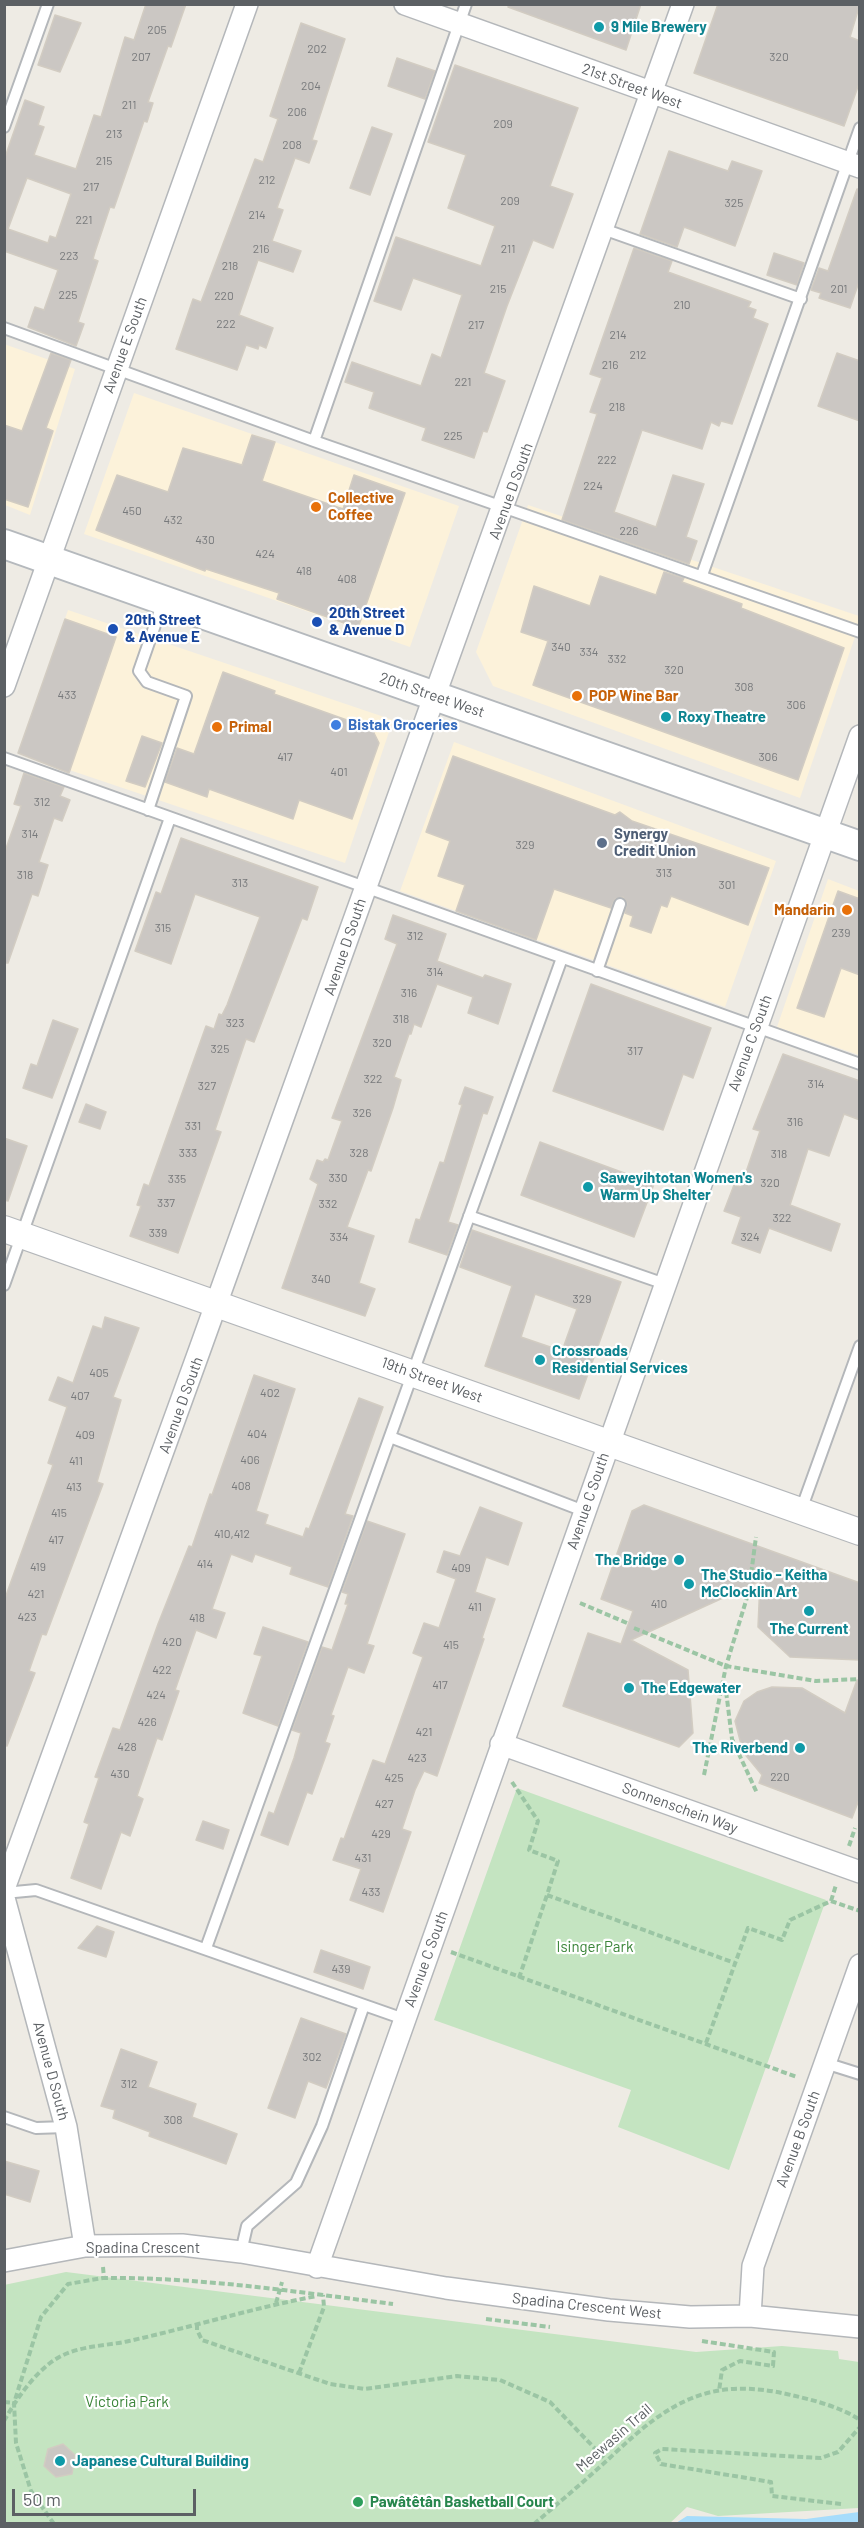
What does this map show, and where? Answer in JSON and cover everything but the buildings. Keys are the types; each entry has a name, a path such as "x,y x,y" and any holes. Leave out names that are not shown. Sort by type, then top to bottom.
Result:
{"main road":[{"name":"20th Street West","path":"4,544 860,846"}],"street":[{"name":"Avenue E South","path":"4,686 247,4"},
{"name":"21st Street West","path":"405,4 463,14 652,93 853,165"},
{"name":"Avenue D South","path":"4,1891 218,1305 435,696 506,508 683,4"},
{"name":"Avenue C South","path":"317,2267 860,736"},
{"name":"19th Street West","path":"14,1232 860,1532"},
{"name":"Sonnenschein Way","path":"501,1744 860,1872"},
{"name":"Avenue D South","path":"4,1898 66,2127 94,2246"},
{"name":"Avenue B South","path":"750,2316 753,2266 860,1965"},
{"name":"Spadina Crescent","path":"4,2261 94,2246 182,2245 241,2252 317,2267"},
{"name":"Spadina Crescent West","path":"317,2267 609,2310 690,2317 750,2316 860,2327"}],"lane":[{"path":"4,127 48,4"},
{"path":"314,441 463,14"},
{"path":"702,575 801,299 853,165 860,128"},
{"path":"603,229 801,299"},
{"path":"4,328 314,441 860,632"},
{"path":"148,810 186,696 147,682 139,671 164,600"},
{"path":"4,758 860,1064"},
{"path":"4,1285 14,1232 170,818"},
{"path":"597,970 620,904"},
{"path":"206,1948 562,958"},
{"path":"469,1216 665,1284"},
{"path":"801,1511 860,1346"},
{"path":"390,1437 584,1511"},
{"path":"4,1891 36,1890 404,2019"},
{"path":"241,2252 247,2226 296,2183 322,2126 364,2005"},
{"path":"825,2063 860,2074"},
{"path":"4,2117 36,2128 66,2127"}],"path":[{"path":"750,1581 756,1537"},
{"path":"704,1775 726,1666 749,1591"},
{"path":"580,1603 627,1623"},
{"path":"634,1628 726,1666 816,1681 860,1679"},
{"path":"724,1677 732,1739 757,1793"},
{"path":"491,1775 514,1783 538,1821 529,1850 558,1860 519,1978"},
{"path":"547,1895 735,1963"},
{"path":"706,2043 748,1928 782,1940 790,1920 831,1901 860,1911"},
{"path":"454,1953 817,2085"},
{"path":"94,2246 104,2277"},
{"path":"4,2421 14,2403 41,2317 68,2284 104,2277 145,2277 323,2295"},
{"path":"54,2523 31,2491 16,2443 14,2403 51,2362 82,2347 126,2341 323,2295"},
{"path":"299,2374 324,2307 323,2295"},
{"path":"197,2324 196,2330 202,2340 330,2384 365,2389 457,2376 500,2380 549,2402 606,2460"},
{"path":"699,2340 708,2344 774,2352 773,2366 740,2361 722,2370 719,2391"},
{"name":"Meewasin Trail","path":"534,2523 639,2428 663,2412 699,2394 719,2391 773,2391 822,2404 860,2420"},
{"path":"4,2402 14,2403"},
{"path":"841,2504 772,2496 771,2482 662,2464 656,2453 662,2449 821,2458 838,2452 860,2427"}],"shaded area":[{"path":"4,344 75,369 30,515 5,505"},
{"path":"134,393 459,506 410,647 84,534"},
{"path":"528,505 859,616 859,625 800,798 493,686 476,652"},
{"path":"68,610 393,720 345,863 19,753"},
{"path":"454,742 776,861 725,1007 400,891"},
{"path":"828,879 859,891 859,1055 777,1027"}],"green space":[{"name":"Isinger Park","path":"517,1788 826,1900 729,2170 618,2127 631,2090 434,2020"},
{"name":"Victoria Park","path":"66,2272 696,2352 782,2346 838,2351 839,2359 859,2362 859,2508 718,2516 687,2507 669,2524 5,2523 4,2285"}],"water":[{"path":"859,2512 859,2523 676,2523 687,2516 806,2519"}],"place":[{"name":"9 Mile Brewery","path":"599,27"},
{"name":"Collective Coffee","path":"316,507"},
{"name":"20th Street & Avenue D","path":"317,622"},
{"name":"20th Street & Avenue E","path":"113,629"},
{"name":"POP Wine Bar","path":"577,696"},
{"name":"Roxy Theatre","path":"666,717"},
{"name":"Bistak Groceries","path":"336,725"},
{"name":"Primal","path":"217,727"},
{"name":"Synergy Credit Union","path":"602,843"},
{"name":"Mandarin","path":"847,910"},
{"name":"Saweyihtotan Women's Warm Up Shelter","path":"588,1187"},
{"name":"Crossroads Residential Services","path":"540,1360"},
{"name":"The Bridge","path":"679,1560"},
{"name":"The Studio - Keitha McClocklin Art","path":"689,1584"},
{"name":"The Current","path":"809,1611"},
{"name":"The Edgewater","path":"629,1688"},
{"name":"The Riverbend","path":"800,1748"},
{"name":"Japanese Cultural Building","path":"60,2461"},
{"name":"Pawâtêtân Basketball Court","path":"358,2502"}]}
